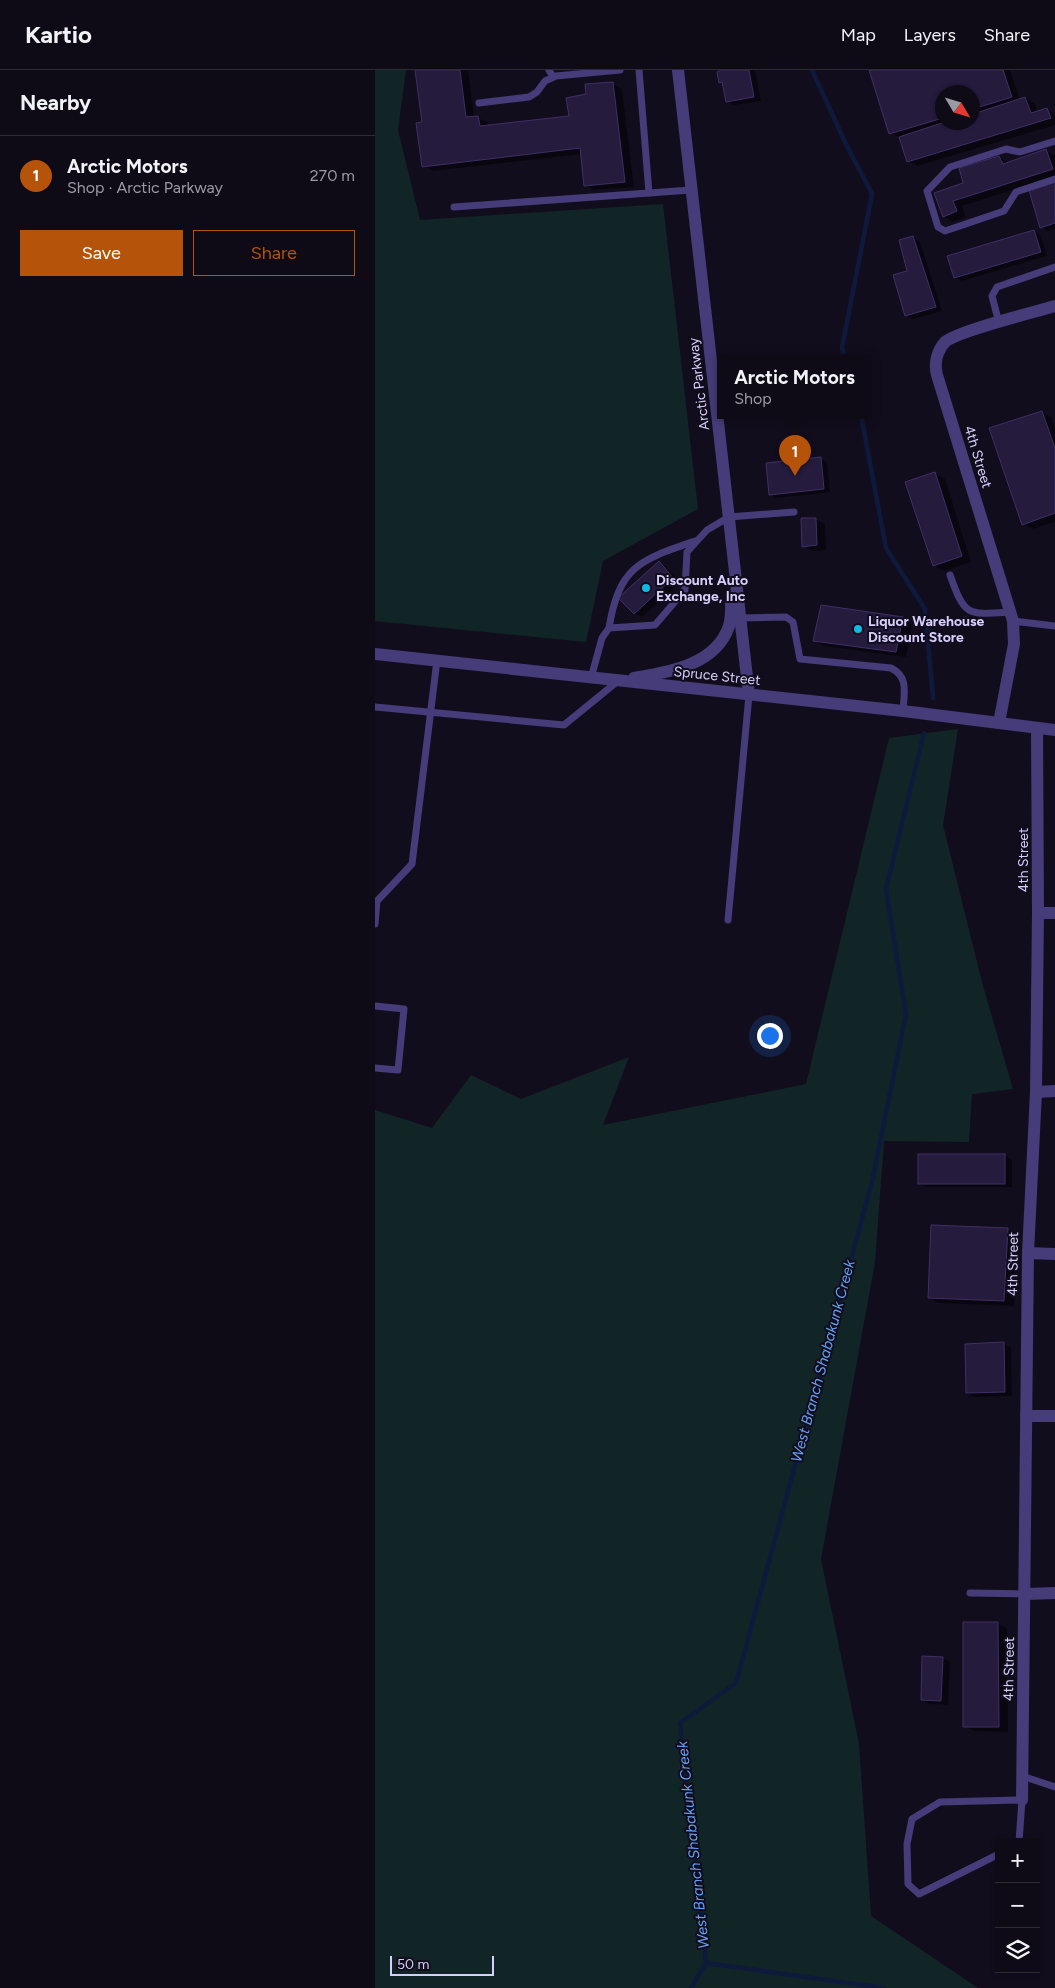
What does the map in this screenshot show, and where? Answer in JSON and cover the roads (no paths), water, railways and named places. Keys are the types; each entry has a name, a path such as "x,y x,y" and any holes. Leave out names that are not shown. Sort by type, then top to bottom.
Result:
{"street":[{"name":"Arctic Parkway","path":"678,70 717,414"},
{"path":"999,323 1055,306"},
{"name":"4th Street","path":"999,323 953,337 945,342 939,351 936,361 937,375 1012,616 1013,644 999,723"},
{"name":"Arctic Parkway","path":"718,419 749,695"},
{"path":"618,680 663,673 690,665 705,656 725,634 729,624 731,608 729,517"},
{"name":"Spruce Street","path":"375,654 903,711 1055,730"},
{"name":"4th Street","path":"1022,1800 1026,1594 1028,1253 1036,1092 1038,913 1037,728"},
{"path":"1038,913 1055,913"},
{"path":"1036,1092 1055,1092"},
{"path":"1028,1253 1055,1254"},
{"path":"1026,1416 1055,1416"},
{"path":"1026,1594 1055,1593"}],"lane":[{"path":"549,70 553,78"},
{"path":"479,103 529,97 545,81 553,78 620,70"},
{"path":"639,70 649,193"},
{"path":"1055,141 1020,152 1006,149 950,167 927,191 938,227 945,231 1004,211 1016,192 1055,179"},
{"path":"454,207 691,190"},
{"path":"999,323 992,296 997,287 1055,268"},
{"path":"609,628 655,624 671,608 685,590 687,552 695,540 707,530 729,517 794,512"},
{"path":"591,678 601,638 609,628 613,604 626,576 645,560 695,540"},
{"path":"950,575 961,604 975,614 1012,616 1055,626"},
{"path":"741,618 786,617 793,622 800,659 891,668 900,672 905,682 903,711"},
{"path":"375,924 376,901 412,864 437,660"},
{"path":"375,707 564,725 618,680"},
{"path":"729,920 749,695"},
{"path":"375,1006 404,1009 398,1070 375,1068"},
{"path":"970,1592 1026,1594"},
{"path":"1023,1776 1055,1787"},
{"path":"995,1856 919,1894 908,1884 907,1844 912,1819 940,1802 1022,1800 1019,1838"}],"waterway":[{"name":"West Branch Shabakunk Creek","path":"812,70 845,142 872,194 842,348 844,354"},
{"name":"West Branch Shabakunk Creek","path":"862,419 886,548 925,609 933,698"},
{"name":"West Branch Shabakunk Creek","path":"706,1963 680,1723 736,1683 872,1182 906,1014 886,889 924,733"},
{"path":"706,1963 884,1988"},
{"path":"691,1988 706,1963"}],"place":[{"name":"Arctic Motors","path":"795,476"},
{"name":"Discount Auto Exchange, Inc","path":"646,588"},
{"name":"Liquor Warehouse Discount Store","path":"858,629"}]}
